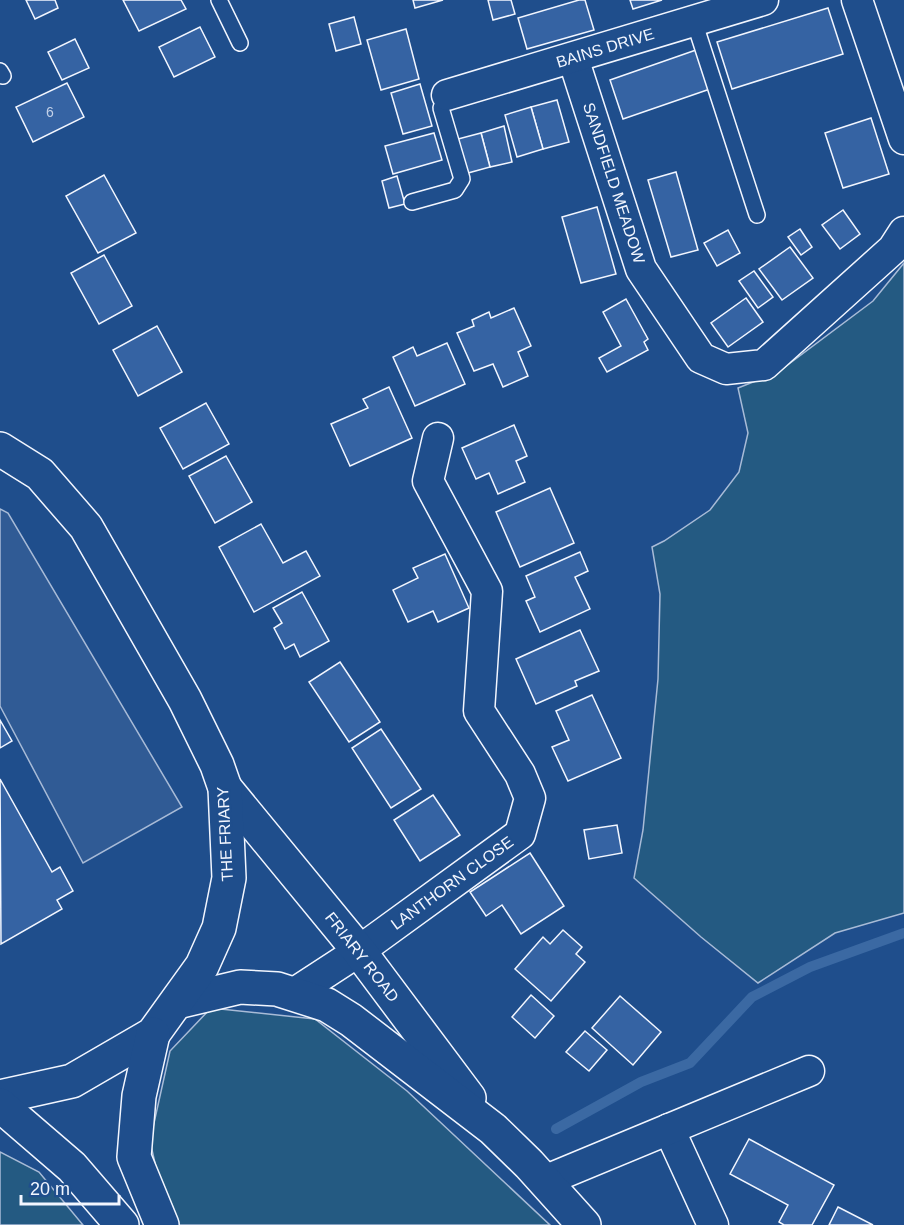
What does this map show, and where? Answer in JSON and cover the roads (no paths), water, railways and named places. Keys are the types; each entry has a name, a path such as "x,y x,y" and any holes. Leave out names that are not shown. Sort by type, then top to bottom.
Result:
{"main road":[{"name":"THE FRIARY","path":"0,449 40,474 86,527 185,700 217,765 225,788 230,878 219,928 201,966 153,1034 72,1081 0,1097"},
{"name":"FRIARY ROAD","path":"225,788 359,951 493,1130"},
{"name":"FRIARY ROAD","path":"177,1002 240,987 277,989 327,1005 351,1020 493,1130 584,1225"},
{"path":"153,1034 139,1096 134,1157 162,1225"},
{"path":"0,1105 72,1167 122,1225"}],"street":[{"name":"BAINS DRIVE","path":"447,95 763,0"},
{"path":"857,0 898,104 904,139"},
{"name":"SANDFIELD MEADOW","path":"573,58 641,269 701,358 726,369 764,365 892,249 904,232"},
{"name":"LANTHORN CLOSE","path":"293,994 359,951 520,834 530,798 520,774 479,711 487,591 428,481 438,438"},
{"path":"544,1181 808,1071"},
{"path":"669,1129 713,1225"}],"lane":[{"path":"219,0 240,43"},
{"path":"694,21 757,215"},
{"path":"412,202 455,190 462,179 441,108 447,95"}],"waterway":[{"path":"556,1129 641,1082 690,1063 752,997 810,967 904,933"}]}
